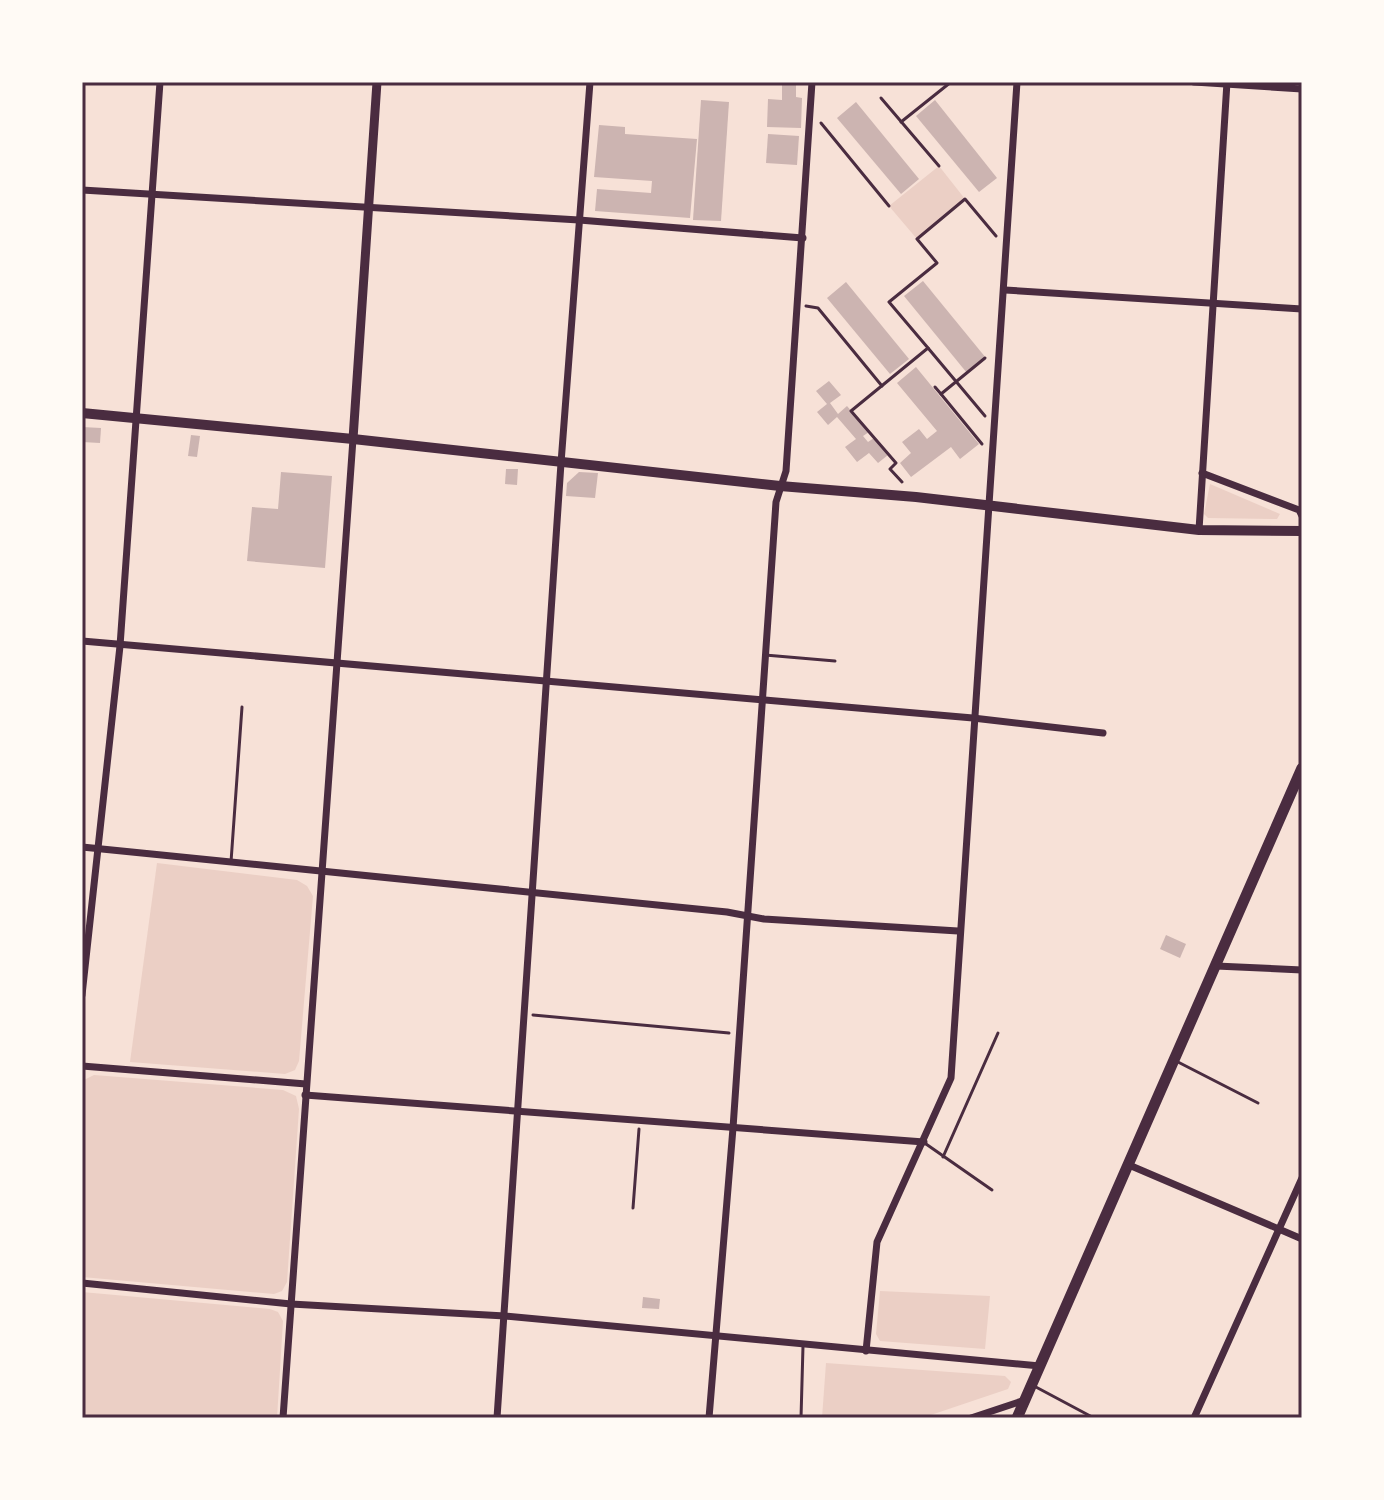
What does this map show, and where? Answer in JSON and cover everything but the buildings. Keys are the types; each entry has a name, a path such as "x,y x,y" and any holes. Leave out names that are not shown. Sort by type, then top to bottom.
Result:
{"main road":[{"path":"82,413 780,486 916,497 1199,530 1302,531"},
{"path":"1017,1418 1302,768"}],"street":[{"path":"82,995 120,646 160,82"},
{"path":"283,1418 377,82"},
{"path":"497,1418 561,463 590,82"},
{"path":"709,1418 733,1128 776,502 786,471 812,82"},
{"path":"866,1351 877,1242 951,1078 958,931 1005,290 1017,82"},
{"path":"1194,82 1302,89"},
{"path":"1199,530 1227,83"},
{"path":"82,190 579,220 803,238"},
{"path":"1005,290 1302,309"},
{"path":"1202,473 1301,510"},
{"path":"82,641 973,718 1103,733"},
{"path":"82,847 764,919 958,931"},
{"path":"1216,966 1302,970"},
{"path":"82,1066 306,1084"},
{"path":"305,1095 924,1142"},
{"path":"1129,1165 1302,1239"},
{"path":"1194,1418 1302,1178"},
{"path":"82,1283 291,1304 505,1316 1040,1366"},
{"path":"971,1418 1025,1400"}],"lane":[{"path":"765,655 835,661"},
{"path":"231,862 242,707"},
{"path":"943,1157 998,1033"},
{"path":"1174,1061 1258,1103"},
{"path":"924,1142 992,1190"},
{"path":"801,1418 803,1345"},
{"path":"1032,1384 1094,1418"}],"path":[{"path":"901,122 951,82"},
{"path":"881,98 939,166"},
{"path":"811,111 889,206"},
{"path":"994,427 889,302 937,263 917,239 965,199 1007,248"},
{"path":"818,308 882,386"},
{"path":"916,497 890,469 896,463 851,411 928,348"},
{"path":"941,394 985,358"},
{"path":"935,387 992,455"},
{"path":"525,1014 739,1034"},
{"path":"633,1208 640,1121"}],"shaded area":[{"path":"939,166 965,199 917,239 889,206"},
{"path":"1210,484 1280,514 1277,519 1208,518 1204,514"},
{"path":"157,863 297,880 307,886 313,896 299,1061 295,1070 285,1074 130,1062"},
{"path":"94,1075 283,1090 296,1096 299,1109 287,1282 282,1291 274,1294 82,1277 82,1093 84,1080"},
{"path":"880,1291 990,1296 985,1349 880,1341 876,1334"},
{"path":"82,1292 278,1312 283,1321 277,1418 82,1418"},
{"path":"826,1363 1005,1376 1011,1382 1008,1389 922,1418 822,1418"}]}
